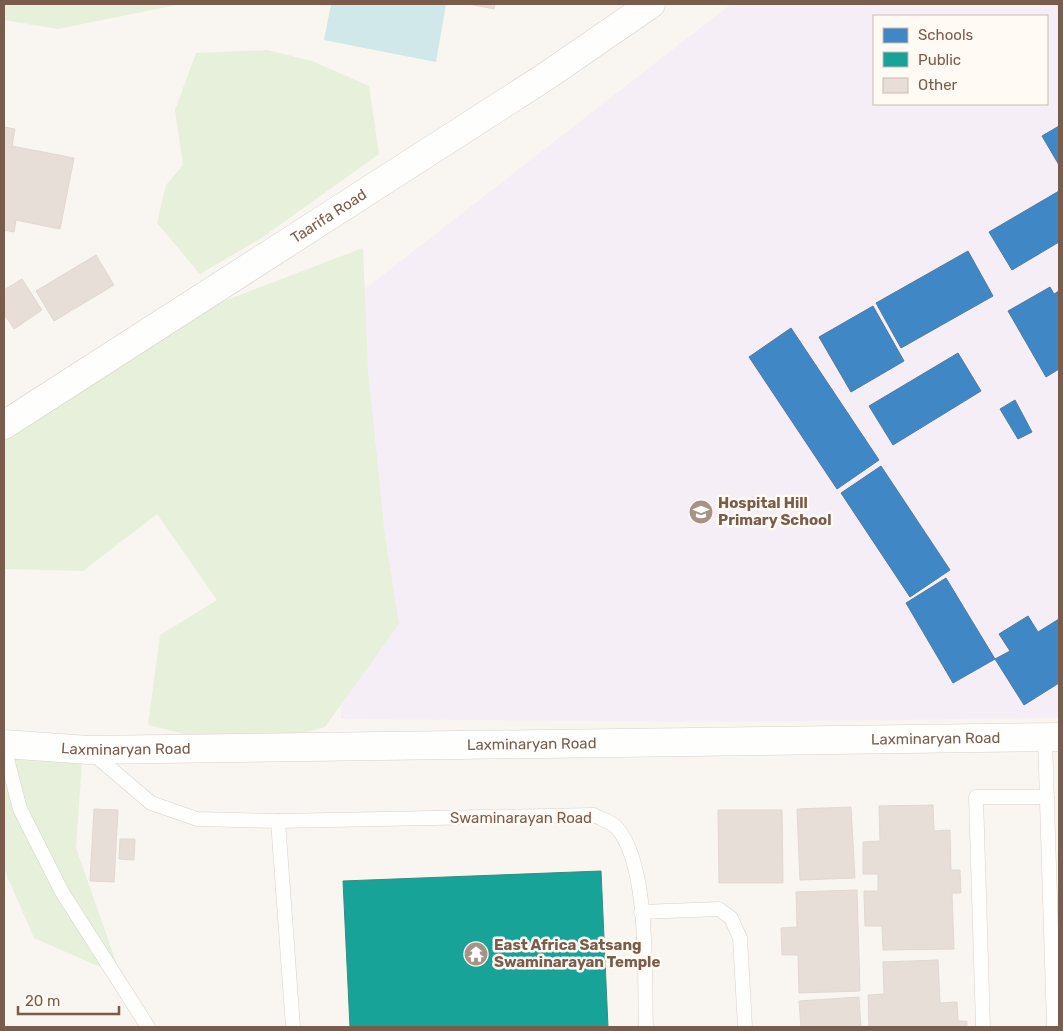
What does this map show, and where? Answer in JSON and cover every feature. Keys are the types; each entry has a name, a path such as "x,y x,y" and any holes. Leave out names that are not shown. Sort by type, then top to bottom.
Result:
{"street":[{"name":"Taarifa Road","path":"4,425 54,391 545,77 651,4"},
{"name":"Laxminaryan Road","path":"4,746 88,750 1052,737"}],"lane":[{"path":"1052,737 1047,797 1054,1027"},
{"path":"4,746 20,809 62,892 148,1027"},
{"name":"Swaminarayan Road","path":"88,750 151,803 197,819 278,821 594,815 616,826 630,847 638,884 641,912 646,1027"},
{"path":"983,1027 976,796 1047,797"},
{"path":"278,821 293,1027"},
{"path":"641,912 719,909 731,918 740,938 745,1027"}],"shaded area":[{"name":"Hospital Hill Primary School","path":"731,4 1059,4 1059,718 729,722 341,719 343,306"}],"green space":[{"path":"4,4 181,4 58,29 4,20"},
{"path":"267,50 312,61 369,86 379,154 263,237 200,274 157,223 166,185 183,165 175,110 196,53"},
{"path":"363,248 368,371 385,536 399,624 325,727 246,749 148,725 160,635 217,600 157,514 83,571 4,569 4,414 98,349"},
{"path":"4,734 83,747 76,848 121,976 34,938 4,869"}],"water":[{"path":"331,4 446,4 436,62 324,40"}],"building: Schools":[{"path":"1059,126 1059,165 1042,136"},
{"path":"1059,191 1059,242 1012,270 989,232"},
{"path":"968,251 993,296 901,348 876,303"},
{"path":"1050,287 1054,294 1059,291 1059,369 1046,377 1008,311"},
{"path":"873,306 904,361 851,392 819,337"},
{"path":"791,328 879,460 837,489 749,357"},
{"path":"958,353 981,391 893,445 869,406"},
{"path":"1015,400 1032,432 1018,439 1000,409"},
{"path":"881,466 950,570 910,597 841,493"},
{"path":"946,578 995,659 953,683 906,603"},
{"path":"1028,616 1038,632 1059,619 1059,683 1024,705 995,659 1010,651 999,634"}],"building: Public":[{"name":"East Africa Satsang Swaminarayan Temple","path":"601,871 608,1027 350,1027 343,881"}],"building: Other":[{"path":"469,4 495,4 494,9"},
{"path":"4,127 15,129 12,146 74,158 60,229 16,220 14,232 4,230"},
{"path":"96,255 114,285 54,321 36,291"},
{"path":"22,279 42,310 14,329 4,314 4,290"},
{"path":"933,805 934,831 950,830 951,870 960,870 961,893 952,893 954,949 883,950 882,926 865,926 864,891 878,891 878,874 863,874 863,842 880,841 879,806"},
{"path":"851,807 855,878 800,880 797,809"},
{"path":"94,809 118,810 114,882 90,881"},
{"path":"718,810 782,810 783,883 719,883"},
{"path":"120,839 135,839 134,860 119,859"},
{"path":"857,890 860,991 799,993 798,955 782,955 781,928 797,927 796,892"},
{"path":"938,960 940,1003 957,1002 958,1021 967,1021 967,1027 869,1027 868,995 884,994 883,962"},
{"path":"859,997 861,1027 801,1027 799,1001"}],"place":[{"name":"Hospital Hill Primary School","path":"701,512"},
{"name":"East Africa Satsang Swaminarayan Temple","path":"476,954"}]}
